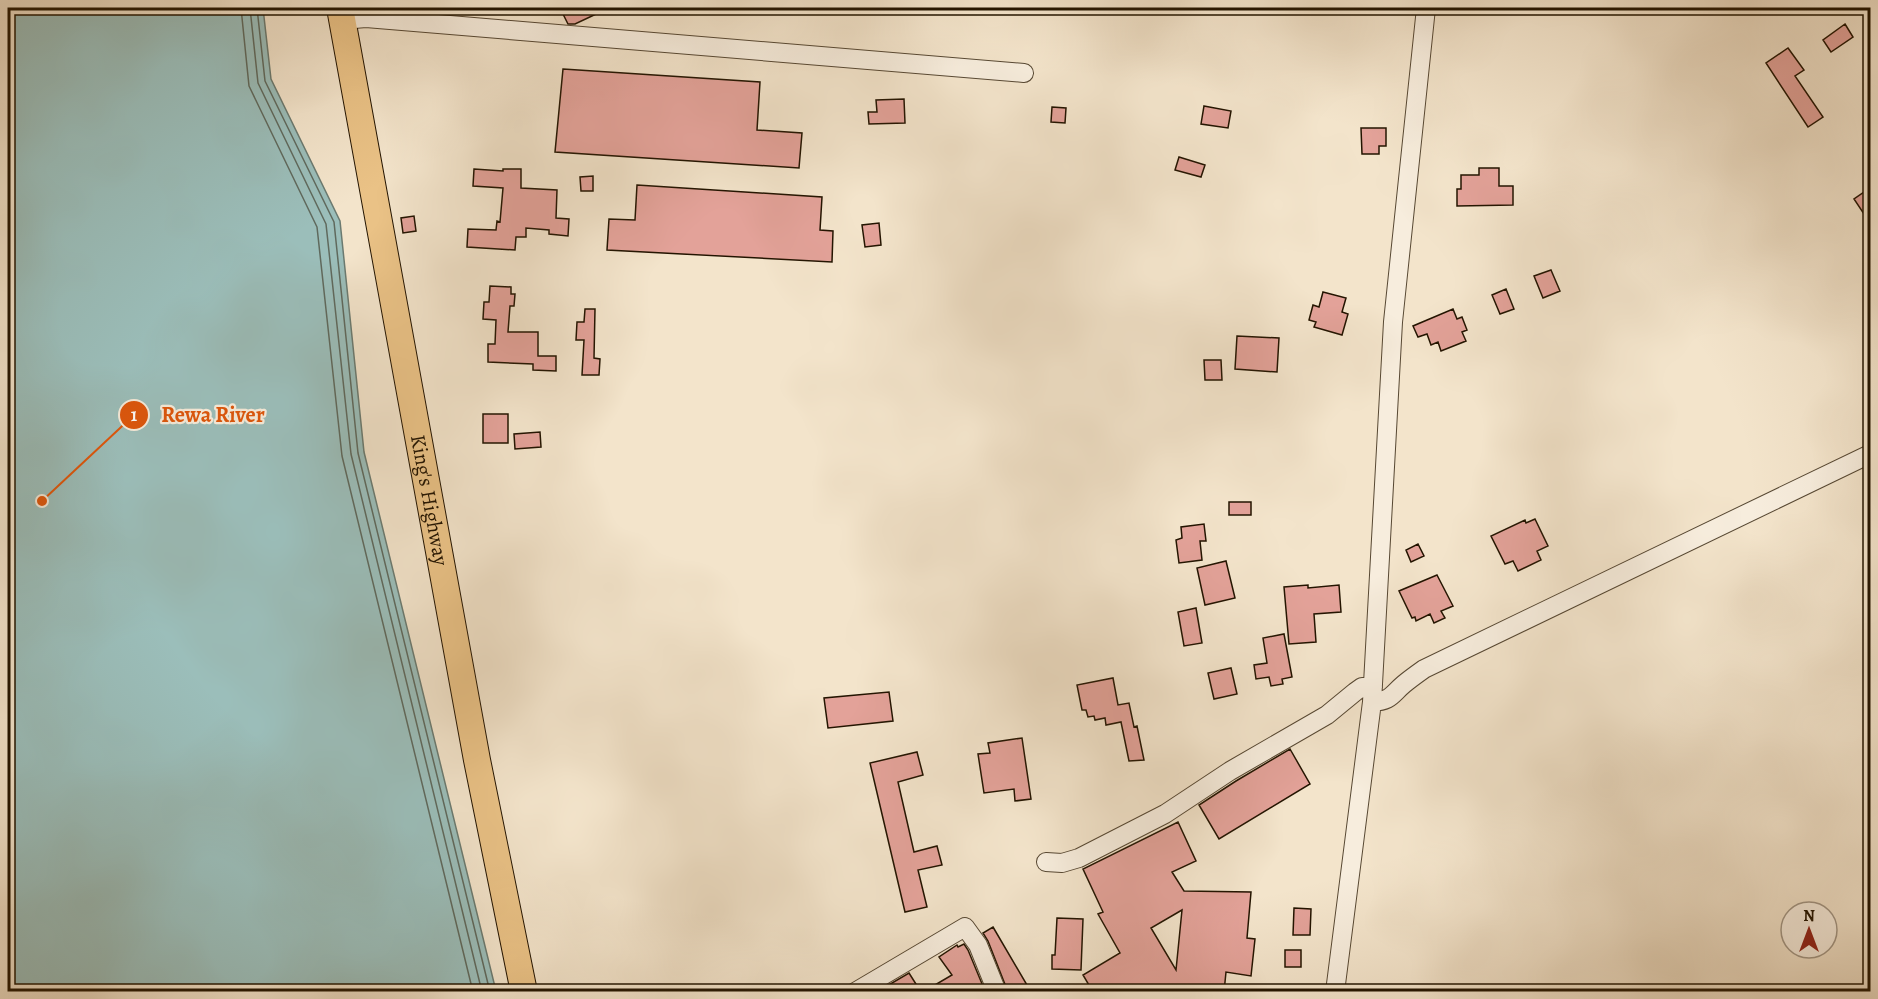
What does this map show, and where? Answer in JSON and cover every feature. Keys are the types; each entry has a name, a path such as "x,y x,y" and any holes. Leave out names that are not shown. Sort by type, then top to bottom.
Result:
{"highway":[{"name":"King's Highway","path":"341,14 477,760 525,992"}],"street":[{"path":"1335,992 1373,694 1393,322 1426,8"},
{"path":"341,14 1024,73"},
{"path":"1046,862 1062,863 1079,858 1165,814 1230,771 1327,715 1362,687 1382,701 1392,697 1402,685 1424,669 1870,454"},
{"path":"855,992 965,927 978,945 997,992"}],"water":[{"path":"8,8 263,8 271,79 340,221 364,452 496,991 8,991"}],"building":[{"path":"560,8 609,8 575,24 568,24"},
{"path":"1845,24 1853,37 1831,52 1823,40"},
{"path":"1788,48 1804,70 1795,76 1823,117 1808,127 1766,63"},
{"path":"563,69 760,82 757,130 802,133 799,168 555,152"},
{"path":"904,99 905,123 869,124 868,112 877,112 876,100"},
{"path":"1204,106 1231,111 1228,128 1201,124"},
{"path":"1052,107 1066,108 1065,123 1051,122"},
{"path":"1361,128 1386,128 1386,146 1379,146 1379,154 1362,154"},
{"path":"1179,157 1205,165 1201,177 1175,170"},
{"path":"1479,168 1499,168 1499,186 1513,186 1513,205 1457,206 1457,189 1461,189 1461,175 1479,175"},
{"path":"474,169 503,171 503,169 521,169 521,188 557,190 556,218 569,219 568,236 549,234 549,230 526,228 526,237 516,237 515,250 467,247 468,229 496,230 497,221 500,222 503,188 473,186"},
{"path":"593,176 593,191 581,191 580,177"},
{"path":"637,185 822,197 820,230 833,231 832,262 607,250 609,219 635,220"},
{"path":"1870,188 1870,223 1854,199"},
{"path":"414,216 416,231 403,233 401,218"},
{"path":"879,223 881,245 865,247 862,225"},
{"path":"1551,270 1560,291 1543,298 1534,276"},
{"path":"490,286 511,287 511,294 515,294 514,306 510,306 508,332 538,332 538,356 556,356 556,371 533,370 533,364 488,362 488,344 495,344 496,320 483,319 484,302 489,302"},
{"path":"1506,289 1514,309 1500,314 1492,295"},
{"path":"1323,292 1346,298 1342,312 1348,314 1342,335 1314,327 1316,322 1309,320 1313,305 1319,307"},
{"path":"585,309 595,309 594,358 600,359 599,375 582,375 584,340 576,340 577,322 584,322"},
{"path":"1453,309 1457,319 1462,317 1467,330 1462,332 1466,341 1441,351 1438,342 1431,345 1427,334 1418,337 1413,326"},
{"path":"1237,336 1279,338 1277,372 1235,369"},
{"path":"1204,360 1221,360 1222,380 1205,380"},
{"path":"483,414 508,414 508,443 483,443"},
{"path":"540,432 541,447 515,449 514,434"},
{"path":"1229,502 1251,502 1251,515 1229,515"},
{"path":"1535,519 1548,546 1537,551 1541,560 1518,571 1513,561 1505,564 1491,536 1525,520 1526,523"},
{"path":"1204,524 1206,541 1200,541 1202,560 1179,563 1176,540 1182,538 1181,527"},
{"path":"1418,544 1424,556 1411,562 1406,550"},
{"path":"1226,561 1235,598 1205,605 1197,568"},
{"path":"1437,575 1453,606 1441,611 1445,618 1434,623 1430,614 1416,621 1415,617 1412,618 1399,591"},
{"path":"1308,585 1308,588 1339,585 1341,612 1314,614 1316,642 1289,644 1284,587"},
{"path":"1196,608 1202,643 1184,646 1178,612"},
{"path":"1284,634 1292,677 1282,679 1283,684 1271,686 1269,677 1256,679 1254,665 1267,663 1263,638"},
{"path":"1231,668 1237,694 1214,699 1208,673"},
{"path":"1113,678 1118,705 1129,703 1134,727 1137,726 1144,760 1129,761 1121,722 1106,725 1105,718 1095,720 1094,716 1088,717 1086,710 1082,710 1077,685"},
{"path":"889,692 893,721 828,728 824,698"},
{"path":"1022,738 1031,799 1015,801 1014,789 984,793 978,754 990,753 988,743"},
{"path":"1290,749 1310,784 1219,839 1199,805"},
{"path":"917,752 923,775 898,782 914,852 937,846 942,865 918,870 927,907 905,912 870,763"},
{"path":"1178,822 1196,861 1172,872 1184,891 1251,892 1247,938 1255,939 1251,976 1226,972 1224,992 1093,992 1083,975 1120,953 1098,914 1103,912 1083,869","holes":["1182,910 1176,970 1151,928"]},
{"path":"1294,908 1311,909 1310,935 1293,935"},
{"path":"1057,918 1083,919 1081,970 1052,969"},
{"path":"993,927 1027,985 1015,992 1008,992 983,933"},
{"path":"964,944 985,991 923,992 952,975 939,957 957,945 958,947"},
{"path":"1285,950 1301,950 1301,967 1285,967"},
{"path":"909,973 921,992 881,992 880,990"}],"place":[{"name":"Rewa River","path":"42,501"}]}
